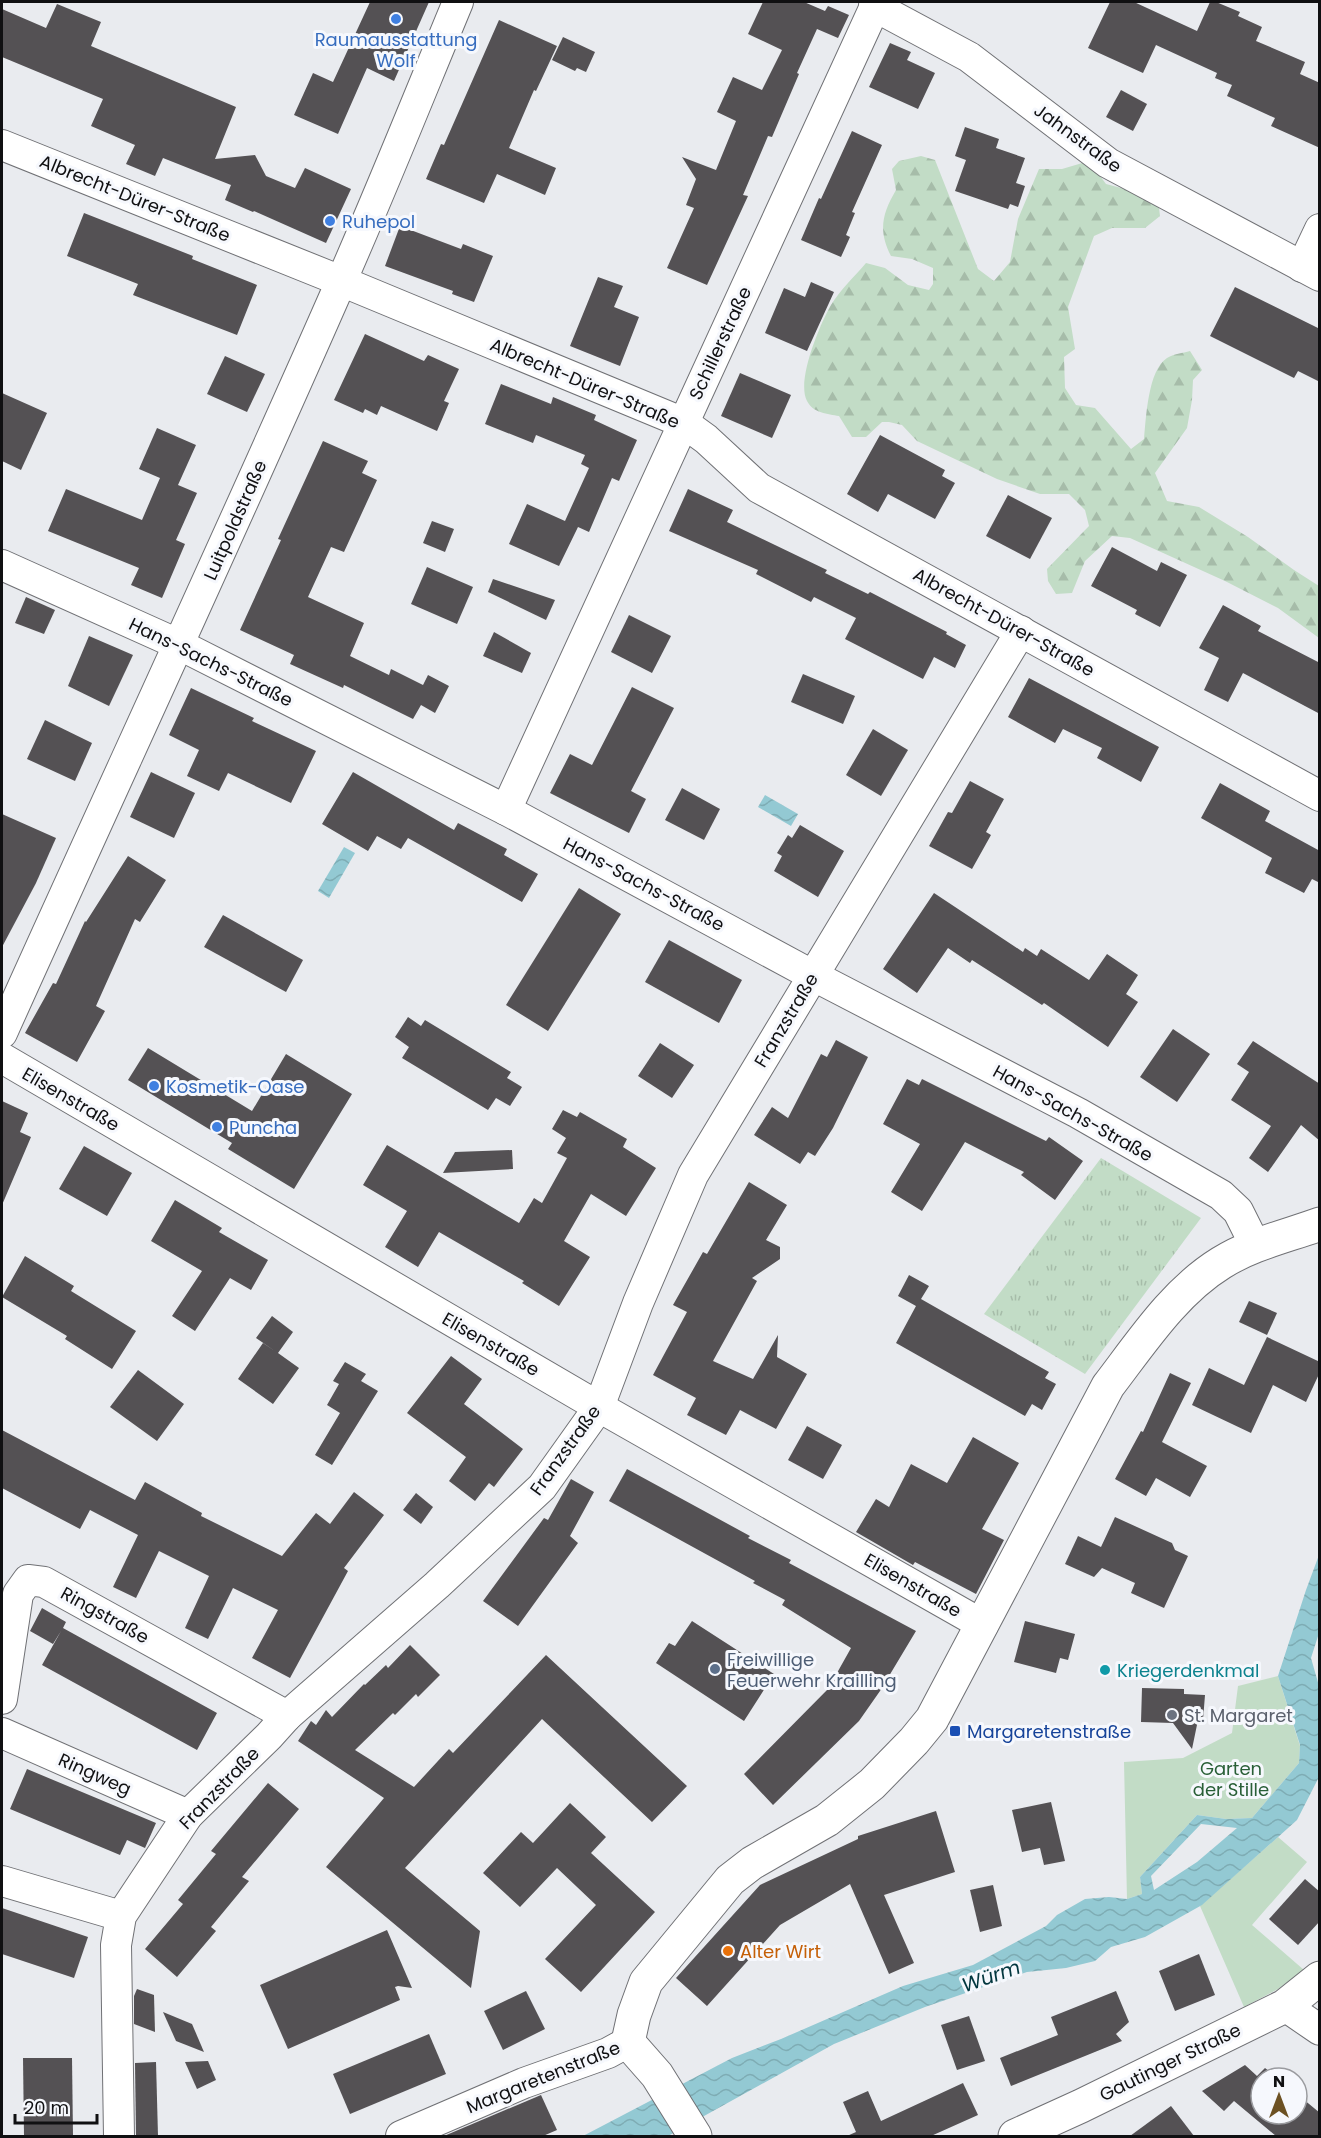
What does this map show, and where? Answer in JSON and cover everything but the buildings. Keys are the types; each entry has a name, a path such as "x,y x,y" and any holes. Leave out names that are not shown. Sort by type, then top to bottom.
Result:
{"street":[{"name":"Luitpoldstraße","path":"2,1034 125,760 180,645 341,281 458,2"},
{"name":"Jahnstraße","path":"875,4 969,57 1108,164 1311,272"},
{"name":"Schillerstraße","path":"506,810 875,4"},
{"name":"Albrecht-Dürer-Straße","path":"2,145 341,281 684,423 706,439 759,488 1320,796"},
{"path":"1311,272 1320,230"},
{"name":"Hans-Sachs-Straße","path":"2,565 180,645 506,810 812,975 1078,1113 1221,1196 1238,1211 1255,1245"},
{"name":"Franzstraße","path":"119,2136 116,1945 121,1916 188,1815 287,1716 437,1585 542,1487 599,1407 638,1303 693,1175 1021,631"},
{"name":"Elisenstraße","path":"2,1058 599,1407 983,1625"},
{"name":"Margaretenstraße","path":"401,2136 524,2083 608,2053 628,2042 634,2015 646,1982 730,1880 752,1863 827,1820 872,1784 932,1719 1108,1386 1180,1296 1220,1263 1255,1245 1320,1224"},
{"name":"Ringstraße","path":"2,1699 18,1594 28,1580 44,1581 287,1716"},
{"name":"Ringweg","path":"2,1733 188,1815"},
{"path":"2,1881 121,1916"},
{"name":"Gautinger Straße","path":"1015,2136 1285,2006 1320,1978"},
{"path":"1285,2006 1320,2030"},
{"path":"628,2042 657,2075 695,2136"}],"green space":[{"path":"921,156 935,160 978,269 994,281 1010,262 1018,219 1039,169 1062,169 1089,161 1106,184 1158,200 1160,216 1145,228 1112,228 1094,236 1068,307 1075,349 1064,357 1065,388 1076,405 1095,408 1131,449 1144,439 1149,395 1161,364 1169,357 1190,351 1202,370 1193,380 1187,428 1155,473 1167,501 1199,507 1248,537 1319,586 1319,638 1278,608 1130,538 1112,536 1085,561 1072,593 1056,594 1048,581 1047,569 1089,526 1085,510 1069,494 1040,494 997,479 917,441 902,425 882,422 866,437 852,437 839,416 821,412 810,405 804,392 805,380 816,338 835,299 866,263 885,268 908,285 929,290 933,284 933,268 912,259 891,256 883,230 887,207 896,190 892,169 899,161"},
{"path":"1101,1158 1201,1218 1085,1374 984,1314"},
{"name":"Garten der Stille","path":"1278,1676 1300,1746 1299,1763 1252,1818 1226,1819 1197,1815 1140,1877 1142,1894 1127,1899 1124,1762 1183,1758 1232,1733 1238,1686"},
{"path":"1278,1837 1307,1862 1252,1925 1304,1970 1278,1989 1244,2007 1200,1906"}],"water":[{"path":"765,795 798,814 791,826 758,807"},
{"path":"344,847 355,853 329,898 318,891"},
{"name":"Würm","path":"1319,1555 1319,1633 1311,1658 1319,1686 1319,1777 1297,1820 1202,1905 1145,1937 1111,1947 1095,1961 1066,1968 1027,1972 925,2007 834,2044 668,2136 583,2136 732,2058 903,1986 973,1965 1046,1926 1057,1915 1085,1899 1109,1897 1127,1899 1142,1894 1140,1877 1197,1815 1226,1819 1252,1818 1299,1763 1300,1745 1278,1676","holes":["1201,1824 1237,1828 1197,1862 1154,1890 1151,1876"]}],"place":[{"name":"Raumausstattung Wolf","path":"396,19"},
{"name":"Ruhepol","path":"330,221"},
{"name":"Kosmetik-Oase","path":"154,1086"},
{"name":"Puncha","path":"217,1127"},
{"name":"Freiwillige Feuerwehr Krailling","path":"715,1669"},
{"name":"Kriegerdenkmal","path":"1105,1670"},
{"name":"St. Margaret","path":"1172,1715"},
{"name":"Margaretenstraße","path":"955,1731"},
{"name":"Alter Wirt","path":"728,1951"}]}
